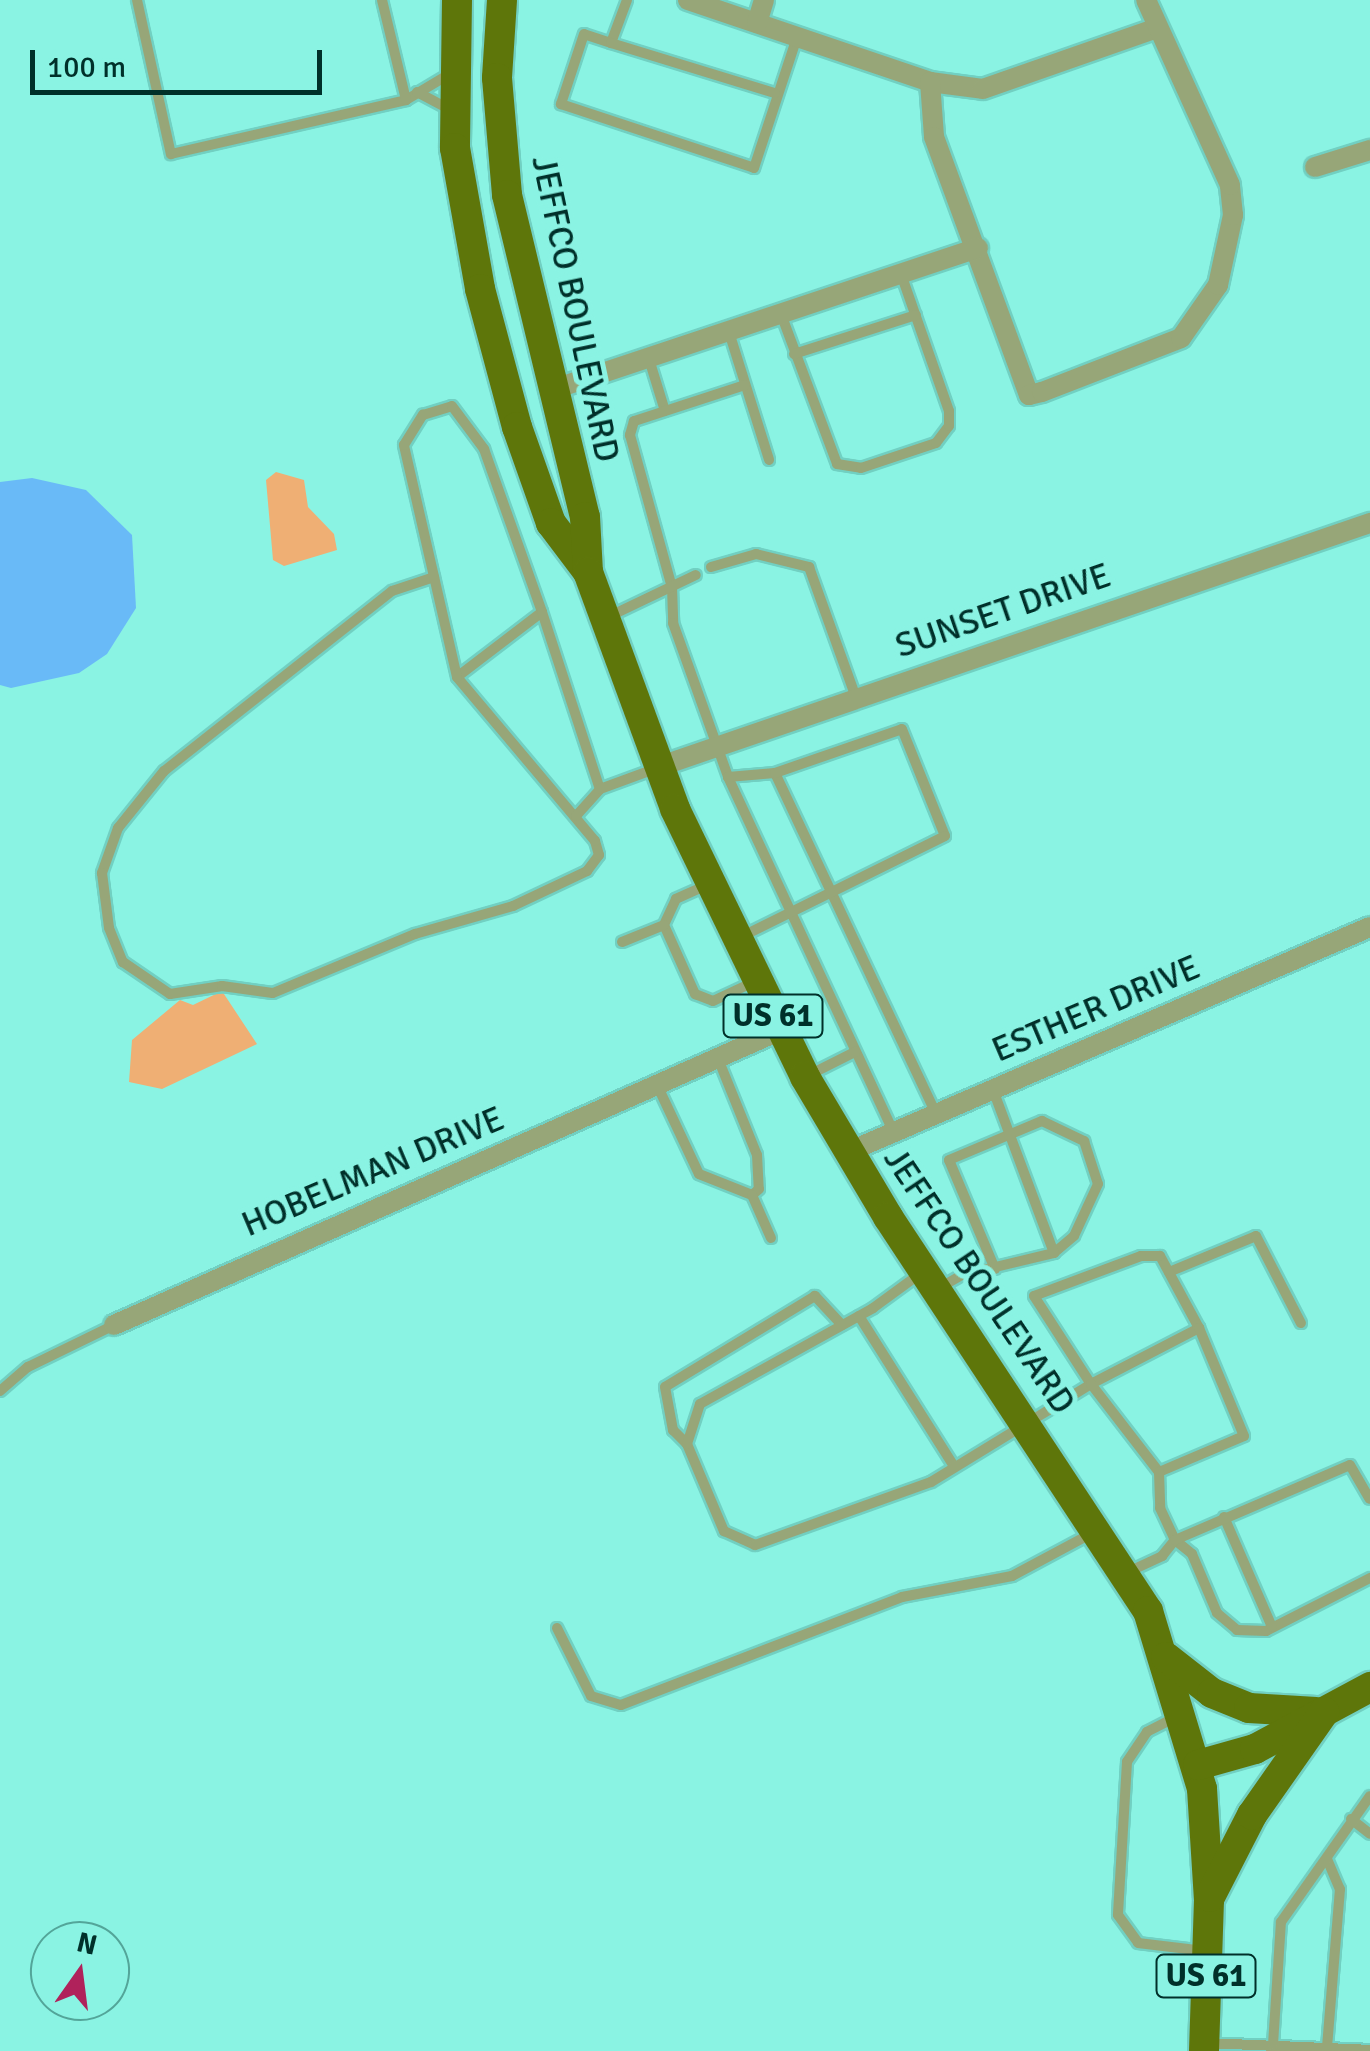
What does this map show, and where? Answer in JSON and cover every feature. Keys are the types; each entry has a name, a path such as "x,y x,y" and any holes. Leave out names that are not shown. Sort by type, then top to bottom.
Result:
{"main road":[{"name":"JEFFCO BOULEVARD","path":"502,0 497,78 507,195 550,390 585,516 588,572 658,768 735,940 805,1078 929,1281 1100,1529 1127,1573 1166,1657 1198,1765 1209,1900 1204,2047"},
{"name":"JEFFCO BOULEVARD","path":"452,7 453,111 465,220 516,427 551,523 588,572"},
{"path":"1166,1657 1212,1692 1249,1708 1324,1712"},
{"path":"1198,1765 1255,1748 1370,1688"},
{"path":"1209,1900 1252,1816 1324,1712"}],"street":[{"path":"688,0 930,82 983,88 1011,84 1157,28"},
{"path":"757,23 764,0"},
{"path":"930,82 934,137 1029,395 1181,338 1218,285 1233,216 1230,185 1146,0"},
{"path":"1315,166 1370,150"},
{"path":"550,390 978,248"},
{"name":"SUNSET DRIVE","path":"658,768 855,695 1370,522"},
{"name":"ESTHER DRIVE","path":"848,1152 1370,927"},
{"name":"HOBELMAN DRIVE","path":"114,1324 719,1061 780,1030"}],"lane":[{"path":"137,0 171,154 406,100 453,72"},
{"path":"382,0 406,100"},
{"path":"611,43 627,0"},
{"path":"775,93 584,34 562,104 754,168 775,93 797,36"},
{"path":"417,92 453,111"},
{"path":"781,314 829,452 837,464 860,468 936,443 949,426 950,410 902,274"},
{"path":"794,354 916,315"},
{"path":"729,332 769,460"},
{"path":"649,359 665,411"},
{"path":"746,384 634,421 630,435 672,588 673,623 728,777 893,1131"},
{"path":"434,577 392,590 164,771 118,828 102,873 109,928 123,962 170,994 222,986 274,993 415,934 513,906 587,871 599,855 576,816 457,677 404,445 423,414 452,406 484,449 600,789"},
{"path":"711,567 756,554 809,567 855,695"},
{"path":"604,618 696,575"},
{"path":"457,677 542,612"},
{"path":"728,777 775,773 902,729 946,836 788,908 735,940"},
{"path":"576,816 600,789 658,768"},
{"path":"775,773 936,1114"},
{"path":"622,942 664,926 676,899 709,884"},
{"path":"664,926 695,994 712,1001 755,981"},
{"path":"805,1078 855,1052"},
{"path":"719,1061 758,1155 759,1189 752,1196"},
{"path":"658,1087 699,1174 752,1196 771,1238"},
{"path":"993,1088 1054,1253"},
{"path":"687,1444 700,1404 859,1316 929,1281 995,1269 1054,1253 1074,1236 1098,1184 1084,1141 1042,1121 948,1160 995,1269"},
{"path":"1168,1272 1256,1236 1301,1323"},
{"path":"1159,1472 1244,1436 1199,1328 1160,1256 1141,1256 1034,1296 1091,1384 1159,1472 1160,1508 1175,1540 1192,1554 1227,1622 1250,1633 1272,1627 1370,1578"},
{"path":"842,1325 816,1296 665,1387 673,1430 687,1444 724,1530 755,1545 931,1482 1091,1384 1199,1328"},
{"path":"859,1316 954,1466"},
{"name":"HOBELMAN DRIVE","path":"0,1391 28,1367 114,1324"},
{"path":"1127,1573 1162,1556 1175,1540 1350,1464 1370,1499"},
{"path":"1224,1517 1272,1627"},
{"path":"557,1628 591,1696 621,1705 902,1598 1012,1576 1100,1529"},
{"path":"1184,1714 1148,1732 1126,1762 1118,1915 1138,1943 1207,1951"},
{"path":"1274,2045 1281,1922 1370,1796"},
{"path":"1351,1819 1370,1834"},
{"path":"1326,1859 1340,1889 1327,2047"},
{"path":"1204,2047 1274,2045 1370,2050"}],"shaded area":[{"path":"276,472 304,480 308,507 334,534 337,550 284,566 273,560 266,480"},
{"path":"222,991 257,1044 162,1089 129,1082 132,1040 180,1000 193,1005"}],"water":[{"path":"32,478 86,490 132,535 136,608 107,654 79,673 11,688 0,685 0,482"}]}
